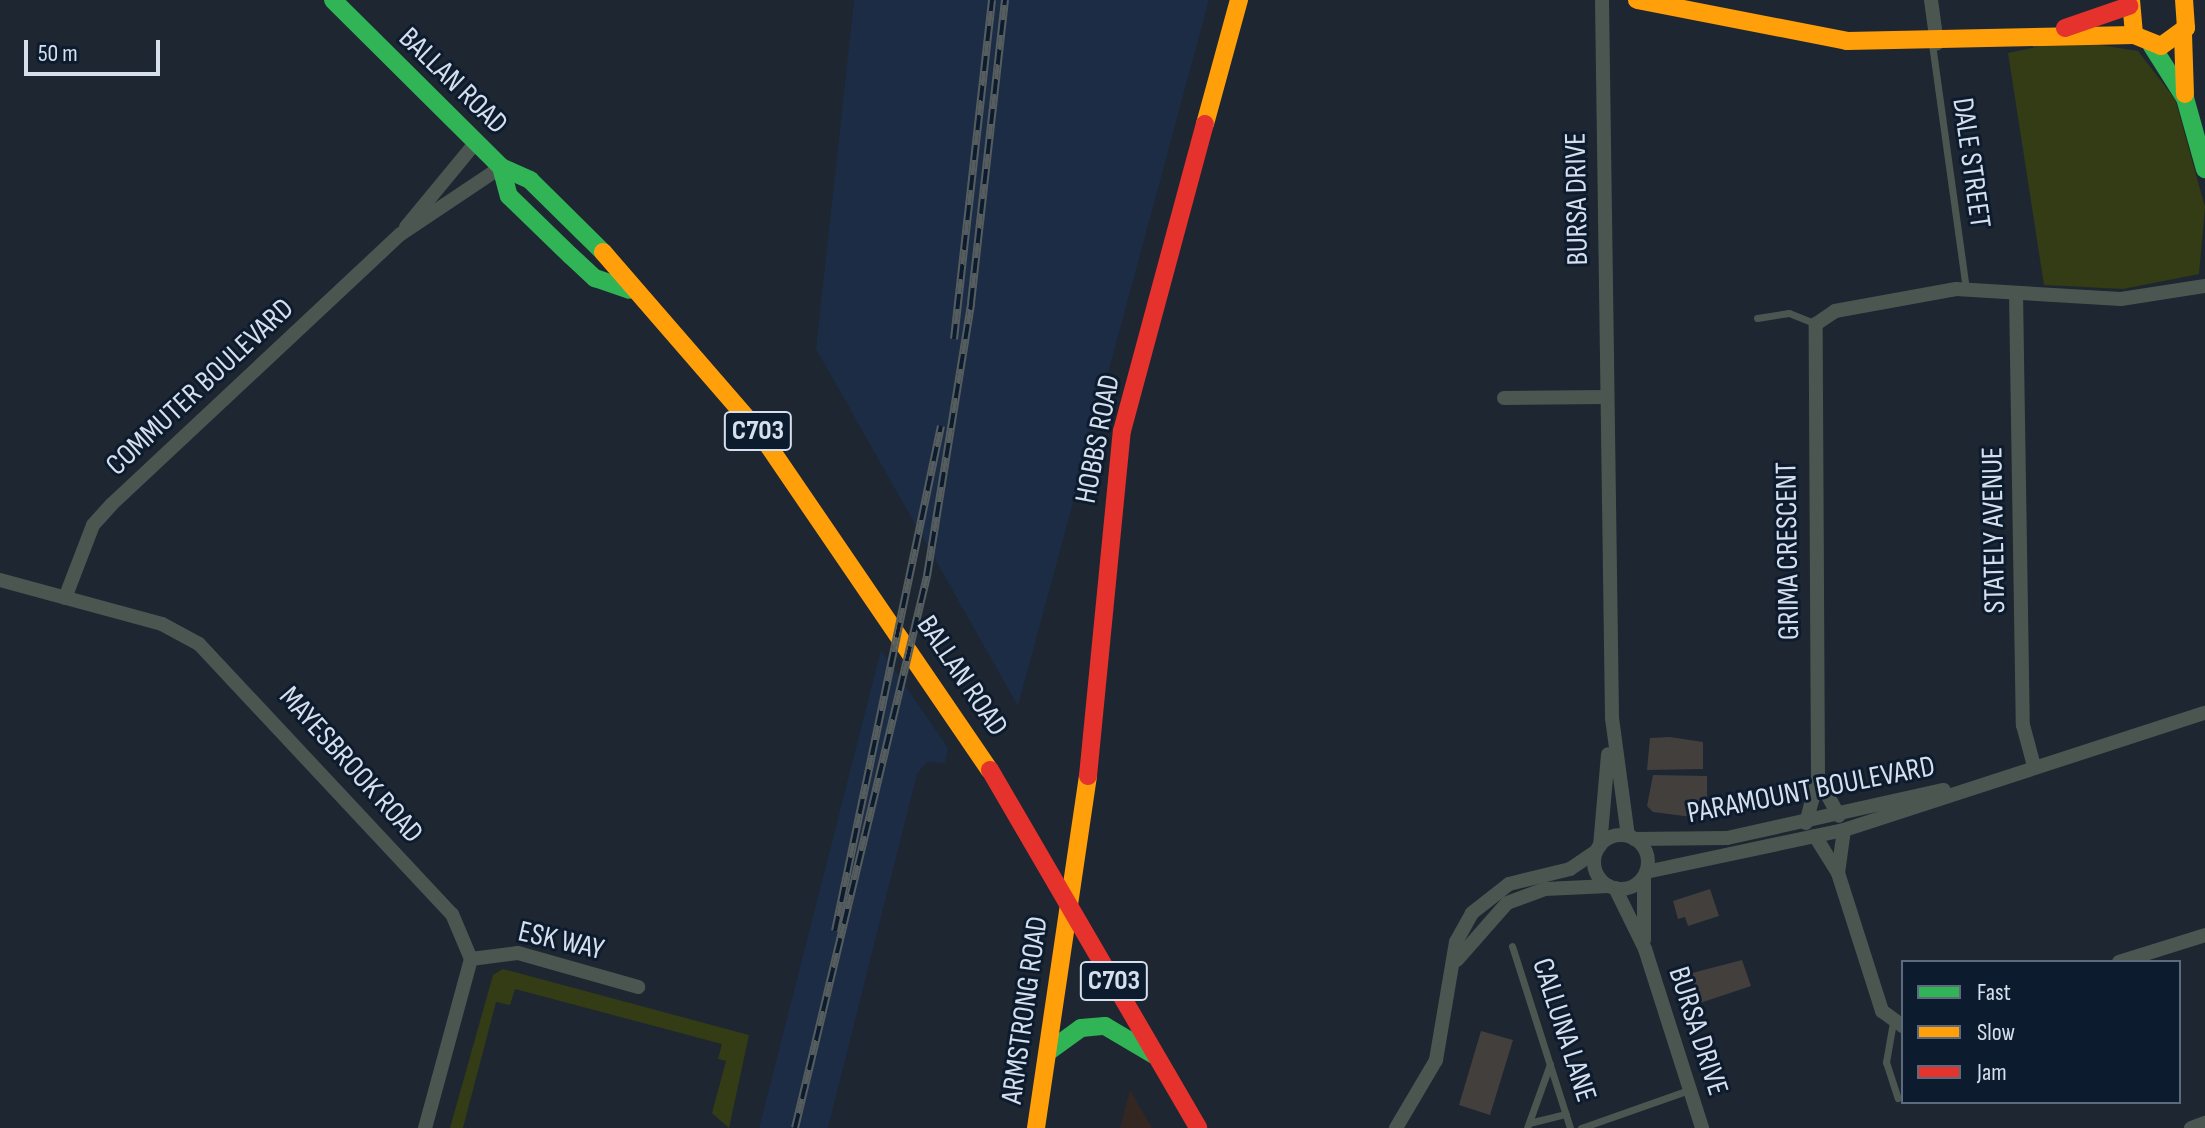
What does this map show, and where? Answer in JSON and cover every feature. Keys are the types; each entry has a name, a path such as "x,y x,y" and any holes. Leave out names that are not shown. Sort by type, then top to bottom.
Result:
{"street":[{"name":"BALLAN ROAD","path":"333,0 501,167 509,196 595,278 629,290 759,432 960,721 1070,900 1198,1128"},
{"name":"HOBBS ROAD","path":"1070,900 1101,670 1122,431 1239,0"},
{"name":"BURSA DRIVE","path":"1599,848 1612,718 1602,0"},
{"path":"1637,0 1702,8 1784,34 1934,44 2050,33 2134,35 2152,46 2185,98 2205,169"},
{"path":"1931,0 1934,44"},
{"path":"2184,0 2192,24 2185,98"},
{"path":"2050,33 2130,3 2134,35"},
{"path":"2152,46 2192,24"},
{"name":"COMMUTER BOULEVARD","path":"65,598 81,550 112,504 401,234 476,142"},
{"name":"COMMUTER BOULEVARD","path":"401,234 501,167"},
{"path":"1816,324 1835,311 1966,288 2121,299 2205,286"},
{"name":"STATELY AVENUE","path":"2016,293 2023,725 2034,766"},
{"name":"GRIMA CRESCENT","path":"1806,823 1818,778 1811,345 1816,324"},
{"path":"1504,398 1607,397"},
{"name":"MAYESBROOK ROAD","path":"0,580 171,628 220,660 452,914 471,959"},
{"name":"PARAMOUNT BOULEVARD","path":"1645,874 1815,836 1842,823 1997,779 2205,713"},
{"name":"BURSA DRIVE","path":"1612,718 1631,838"},
{"name":"GRIMA CRESCENT","path":"1818,778 1842,823"},
{"name":"PARAMOUNT BOULEVARD","path":"1631,838 1693,842 1806,823 1842,823"},
{"path":"1838,873 1842,823"},
{"path":"1815,836 1838,873 1878,1002 1898,1024"},
{"path":"1396,1128 1436,1060 1461,929 1488,896 1570,869 1599,848 1631,838 1645,849 1645,874 1612,887 1545,889 1507,903 1455,964"},
{"path":"1599,848 1598,874 1612,887"},
{"name":"BURSA DRIVE","path":"1645,874 1645,949"},
{"name":"BURSA DRIVE","path":"1612,887 1645,949 1702,1128"},
{"name":"ARMSTRONG ROAD","path":"1036,1128 1070,900"},
{"path":"2125,960 2205,935"},
{"name":"ESK WAY","path":"471,959 518,953 638,987"},
{"path":"425,1128 471,959"},
{"path":"1048,1052 1081,1028 1105,1026 1161,1061"},
{"path":"2191,1128 2205,1123"}],"lane":[{"name":"DALE STREET","path":"1934,44 1966,288"},
{"path":"1757,318 1789,313 1816,324"},
{"name":"CALLUNA LANE","path":"1512,946 1570,1128"},
{"path":"1898,1024 1886,1062 1898,1098"},
{"path":"1528,1126 1550,1064"},
{"name":"CALLUNA LANE","path":"1581,1128 1689,1090"},
{"path":"1528,1126 1566,1114"}],"shaded area":[{"path":"854,0 1209,0 1018,706 816,349"},
{"path":"881,650 948,748 945,763 927,762 917,774 828,1128 759,1128"},
{"path":"1130,1090 1152,1128 1120,1128"}],"green space":[{"path":"2069,40 2138,51 2175,99 2205,207 2199,274 2123,289 2044,285 2008,53"},
{"path":"503,969 749,1035 729,1128 712,1113 726,1061 718,1059 722,1044 515,989 510,1005 496,1002 463,1128 450,1128 493,975"}],"building":[{"path":"1670,737 1703,742 1703,769 1647,770 1650,738"},
{"path":"1653,775 1707,776 1707,811 1692,811 1692,817 1653,812 1647,806"},
{"path":"1710,889 1719,916 1688,926 1685,917 1678,919 1673,901"},
{"path":"1742,960 1751,986 1697,1004 1692,973"},
{"path":"1481,1031 1513,1040 1490,1115 1459,1105"}],"railway":[{"path":"954,339 992,0"},
{"path":"795,1128 927,576 971,303 1005,0"},
{"path":"835,931 941,426"}],"traffic: fast":[{"path":"333,0 501,167 530,180 603,252"},
{"path":"2152,46 2185,98 2205,169"},
{"path":"501,167 509,196 571,256 595,278 629,290"},
{"path":"1048,1052 1081,1028 1105,1026 1154,1055"}],"traffic: slow":[{"path":"1205,124 1239,0"},
{"path":"1637,0 1847,41 2134,35"},
{"path":"2131,0 2134,35 2161,46 2186,28 2184,0"},
{"path":"2183,34 2185,94"},
{"path":"603,252 759,432 990,770"},
{"path":"1036,1128 1088,776"}],"traffic: jam":[{"path":"2065,28 2129,6"},
{"path":"1088,776 1122,431 1205,124"},
{"path":"990,770 1198,1128"}]}
